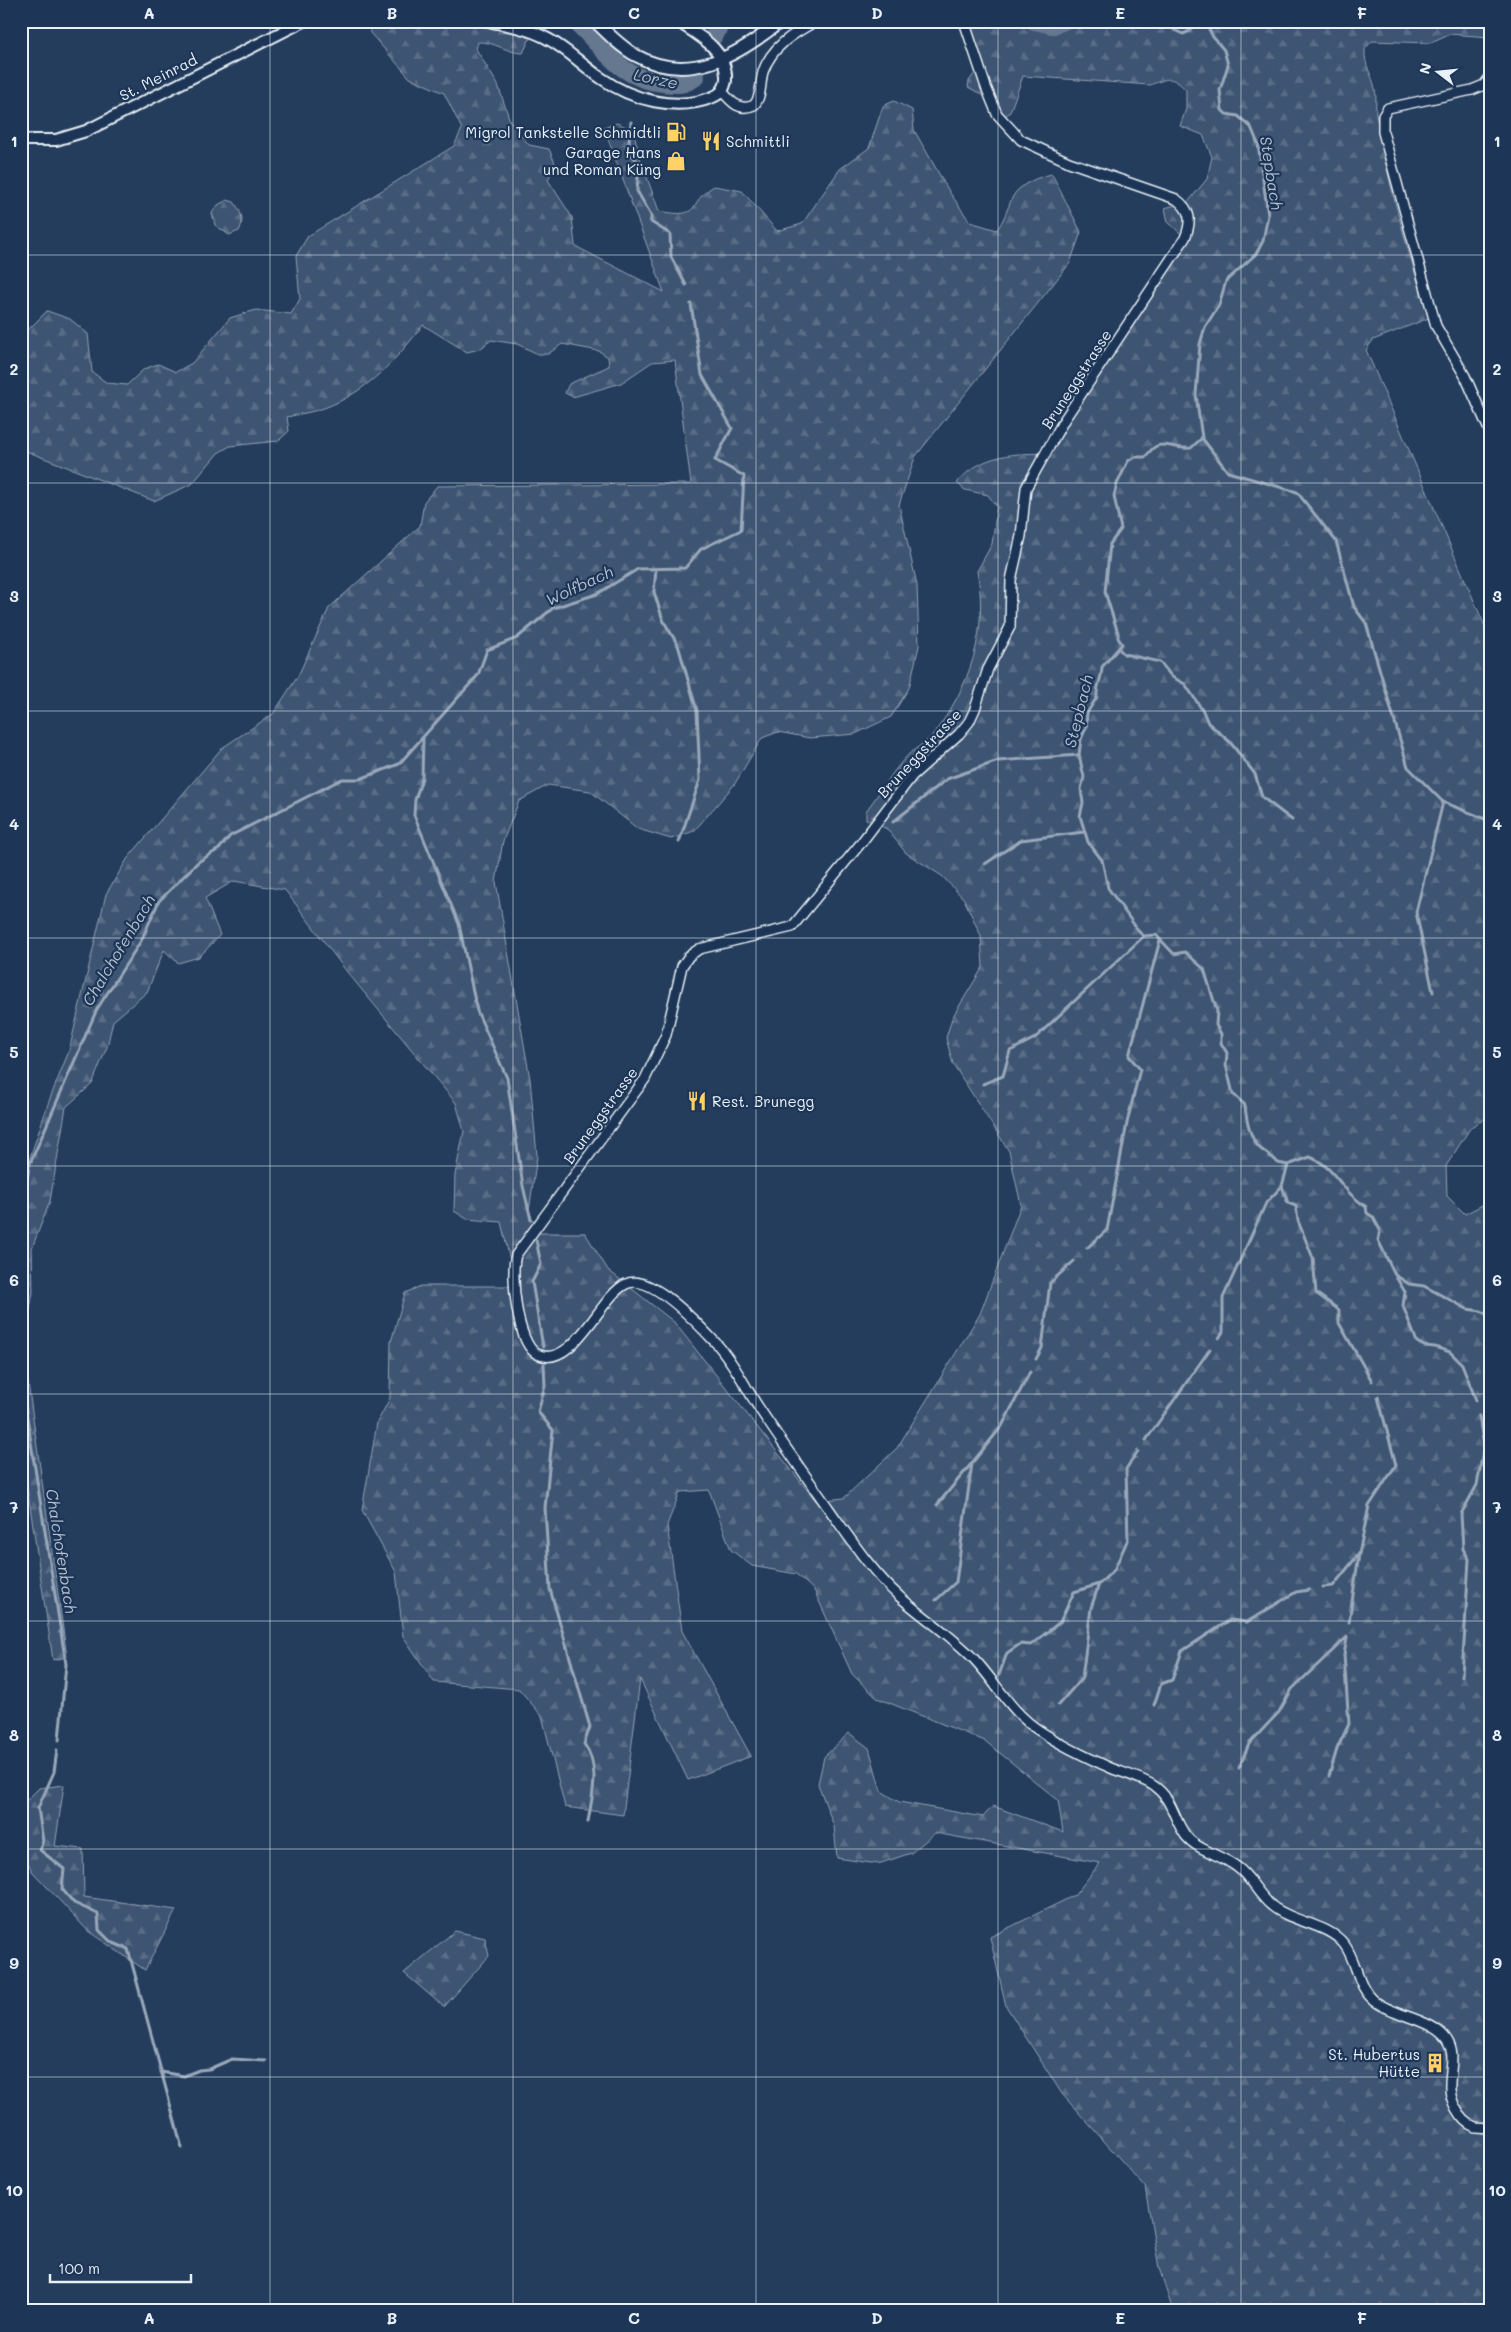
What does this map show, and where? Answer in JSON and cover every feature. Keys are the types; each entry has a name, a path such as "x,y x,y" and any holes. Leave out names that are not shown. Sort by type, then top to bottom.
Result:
{"main road":[{"path":"595,21 636,56 680,67 692,67 721,60 749,45 781,21"}],"street":[{"name":"St. Meinrad","path":"21,140 56,140 86,131 304,21"},
{"path":"487,21 525,30 546,38 613,86 644,99 665,103 694,102 714,97 722,92 726,76 718,52 706,40 677,21"},
{"path":"722,92 736,105 746,107 754,105 758,98 763,71 770,56 780,45 816,21"},
{"name":"Bruneggstrasse","path":"964,21 997,114 1021,140 1070,162 1176,199 1186,206 1190,217 1190,226 1185,238 1064,420 1026,488 1021,536 1011,580 1010,628 988,669 969,722 959,734 912,776 861,843 792,927 699,950 689,956 682,966 666,1035 645,1078 516,1255 513,1264 520,1322 530,1348 538,1354 550,1356 563,1351 582,1335 615,1292 627,1283 641,1281 657,1290 676,1305 718,1344 785,1447 846,1533 884,1581 974,1659 1030,1725 1087,1757 1158,1788 1172,1805 1184,1832 1193,1843 1237,1867 1271,1906 1282,1913 1334,1935 1343,1942 1349,1952 1360,1982 1374,2001 1442,2033 1452,2050 1449,2085 1453,2103 1466,2121 1475,2127 1490,2128"},
{"path":"1490,77 1484,85 1472,90 1388,108 1383,116 1383,124 1436,326 1465,376 1490,432"}],"green space":[{"path":"369,21 538,21 523,53 484,42 478,42 476,49 498,85 510,121 529,145 549,149 555,163 548,180 572,217 575,246 664,292 604,128 617,123 633,130 641,161 659,211 673,213 689,212 705,192 714,186 742,191 777,231 802,224 840,169 869,148 883,106 894,101 912,110 914,130 950,193 970,222 997,230 1015,193 1035,179 1052,174 1081,232 1070,263 915,457 899,505 917,585 919,646 909,688 891,717 855,734 810,738 778,732 762,738 734,785 694,831 671,839 638,829 590,791 548,785 519,801 503,841 496,882 530,1079 537,1156 529,1211 539,1233 585,1233 608,1270 674,1322 816,1501 844,1498 897,1448 980,1314 1021,1205 1009,1151 953,1064 946,1038 952,1018 983,967 981,936 964,899 942,876 906,853 887,829 866,819 866,811 898,767 909,754 931,737 946,716 966,678 973,657 980,615 977,571 992,544 997,507 988,495 965,490 957,483 966,473 977,466 1000,457 1025,454 1051,454 1077,404 1188,240 1168,222 1165,208 1189,201 1207,179 1212,157 1203,135 1180,126 1186,109 1186,90 1170,79 1150,85 1023,76 1010,112 1004,117 993,101 968,87 969,81 981,65 970,28 977,21 1490,21 1490,37 1449,34 1429,43 1372,41 1365,49 1367,65 1376,92 1376,115 1386,167 1406,243 1429,318 1373,340 1366,350 1490,638 1490,938 1486,943 1490,952 1490,1116 1471,1127 1446,1166 1447,1196 1465,1214 1490,1201 1490,2311 1173,2311 1159,2268 1145,2187 1062,2094 1006,2006 990,1937 1075,1895 1100,1863 935,1833 911,1853 878,1864 837,1858 834,1826 818,1784 824,1757 849,1733 869,1748 881,1791 899,1802 983,1817 993,1806 1063,1832 1058,1800 985,1741 877,1698 852,1674 814,1590 796,1574 752,1566 731,1550 709,1490 680,1492 667,1525 682,1631 751,1756 688,1780 640,1679 623,1815 565,1807 542,1716 519,1689 434,1682 403,1636 396,1572 362,1510 377,1423 390,1398 391,1342 405,1293 421,1286 516,1286 501,1222 467,1219 454,1211 455,1175 464,1131 456,1103 347,972 285,890 234,881 205,898 220,935 199,957 178,963 164,950 147,992 113,1021 107,1047 92,1084 66,1107 50,1201 32,1248 33,1292 23,1348 67,1657 53,1660 21,1446 21,1184 49,1101 69,1051 106,894 128,858 222,748 273,714 298,676 329,608 420,526 424,502 437,486 691,484 675,360 652,362 621,383 573,397 565,393 569,384 609,366 608,357 599,351 562,344 548,354 538,354 517,344 491,340 480,349 467,352 423,325 380,374 354,393 324,408 287,417 289,431 278,441 230,446 218,453 192,484 154,501 21,449 21,328 28,330 47,311 70,319 88,334 92,372 107,383 127,385 144,369 158,364 176,372 192,363 230,318 256,310 291,314 300,299 296,256 308,236 454,146 462,129 444,93 410,78 370,33"},
{"path":"227,200 234,202 242,219 239,231 229,235 215,225 212,213 218,205"},
{"path":"64,1785 55,1846 83,1849 84,1897 176,1910 145,1970 88,1931 32,1871 21,1848 21,1806 39,1788"},
{"path":"455,1931 485,1938 489,1956 444,2007 404,1973"}],"waterway":[{"name":"Lorze","path":"575,21 614,61 635,75 648,80 672,84 684,83 696,77"},
{"name":"Lorze","path":"713,37 723,21"},
{"name":"Lorze","path":"1034,21 1053,25 1064,21"},
{"name":"Stepbach","path":"1168,21 1174,30 1183,34 1190,31 1194,21"},
{"name":"Stepbach","path":"1205,21 1213,37 1224,50 1228,65 1220,90 1222,110 1226,114 1238,116 1251,127 1258,144 1268,215 1263,241 1256,254 1226,281 1219,305 1205,327 1200,344 1196,395 1202,438 1191,448 1160,445 1151,450 1146,457 1135,457 1128,461 1117,484 1114,496 1121,529 1110,544 1105,592 1118,638 1122,644 1102,667 1097,697 1087,713 1086,728 1081,739 1079,755 1084,777 1081,789 1083,803 1080,816 1088,842 1102,860 1108,888 1140,933 1144,936 1156,935 1174,954 1185,952 1204,969 1217,1011 1216,1025 1221,1034 1221,1043 1227,1053 1226,1065 1233,1094 1245,1105 1248,1126 1257,1145 1278,1163 1288,1165 1310,1157 1322,1163 1350,1194 1366,1207 1367,1213 1373,1217 1380,1230 1378,1240 1395,1275 1409,1284 1424,1286 1467,1309 1481,1311 1490,1316"},
{"name":"Wolfbach","path":"631,122 628,151 639,163 637,191 651,215 651,222 670,234 671,257 686,285"},
{"name":"Chalchofenbach","path":"21,1223 29,1166 97,1009 141,941 159,901 198,862 219,849 230,836 342,779 360,779 399,764 478,675 487,650 517,638 553,608 597,594 638,569 685,568 701,549 741,530 744,476 715,460 732,428 702,375 691,304"},
{"path":"1202,438 1228,472 1297,492 1336,541 1354,607 1366,623 1408,767 1443,802 1490,821"},
{"path":"656,569 654,592 663,620 678,645 697,711 700,780 679,842"},
{"path":"1120,650 1124,654 1160,662 1172,677 1185,684 1203,711 1208,723 1230,742 1255,774 1262,797 1292,820"},
{"path":"423,738 422,778 415,800 414,815 459,924 477,1011 507,1078 523,1186 531,1220"},
{"path":"893,822 947,779 998,761 1079,755"},
{"path":"1433,992 1416,912 1443,802"},
{"path":"985,864 1021,840 1084,832"},
{"path":"983,1084 1003,1076 1010,1051 1035,1038 1144,936"},
{"path":"1087,1248 1107,1230 1127,1123 1140,1069 1129,1056 1160,940"},
{"path":"1219,1338 1223,1332 1223,1298 1266,1203 1282,1186 1288,1165"},
{"path":"1282,1186 1288,1203 1296,1206 1298,1221 1313,1258 1316,1293 1339,1310 1339,1323 1372,1381"},
{"path":"536,1240 541,1264 532,1282 543,1347"},
{"path":"1036,1359 1042,1348 1050,1283 1074,1261"},
{"name":"Chalchofenbach","path":"21,1263 25,1265 28,1291 21,1344"},
{"path":"1396,1277 1405,1292 1403,1306 1417,1342 1424,1346 1450,1352 1462,1364 1476,1400"},
{"path":"1146,1440 1210,1349"},
{"path":"544,1364 545,1386 538,1412 553,1430 545,1508 550,1589 590,1727 584,1744 589,1753 594,1772 588,1822"},
{"name":"Chalchofenbach","path":"21,1366 25,1405 66,1664 59,1740"},
{"path":"936,1600 956,1582 972,1463 1002,1426 1030,1372"},
{"path":"1349,1622 1359,1554 1369,1506 1396,1465 1378,1397"},
{"path":"1479,1416 1484,1446 1490,1450"},
{"path":"1462,1676 1469,1559 1463,1549 1461,1514 1477,1485 1484,1446"},
{"path":"1058,1705 1082,1678 1091,1608 1099,1584 1114,1570 1128,1539 1126,1469 1138,1451"},
{"path":"937,1505 972,1463"},
{"path":"1323,1587 1333,1586 1358,1555"},
{"path":"999,1675 1007,1653 1020,1644 1031,1645 1060,1622 1074,1592 1099,1584"},
{"path":"1154,1705 1161,1684 1172,1680 1182,1651 1230,1620 1247,1622 1296,1592 1309,1590"},
{"path":"1239,1768 1249,1744 1279,1712 1292,1689 1347,1637"},
{"path":"1329,1776 1337,1749 1349,1724 1344,1655 1347,1638"},
{"path":"57,1750 54,1772 38,1808 43,1841 40,1850 64,1869 62,1889 74,1903 98,1914 99,1930 111,1942 128,1949 182,2148"},
{"path":"161,2072 184,2076 199,2070 209,2069 232,2059 266,2061"}],"place":[{"name":"Migrol Tankstelle Schmidtli","path":"676,132"},
{"name":"Schmittli","path":"711,141"},
{"name":"Garage Hans und Roman Küng","path":"676,161"},
{"name":"Rest. Brunegg","path":"697,1101"},
{"name":"St. Hubertus Hütte","path":"1435,2063"}]}
